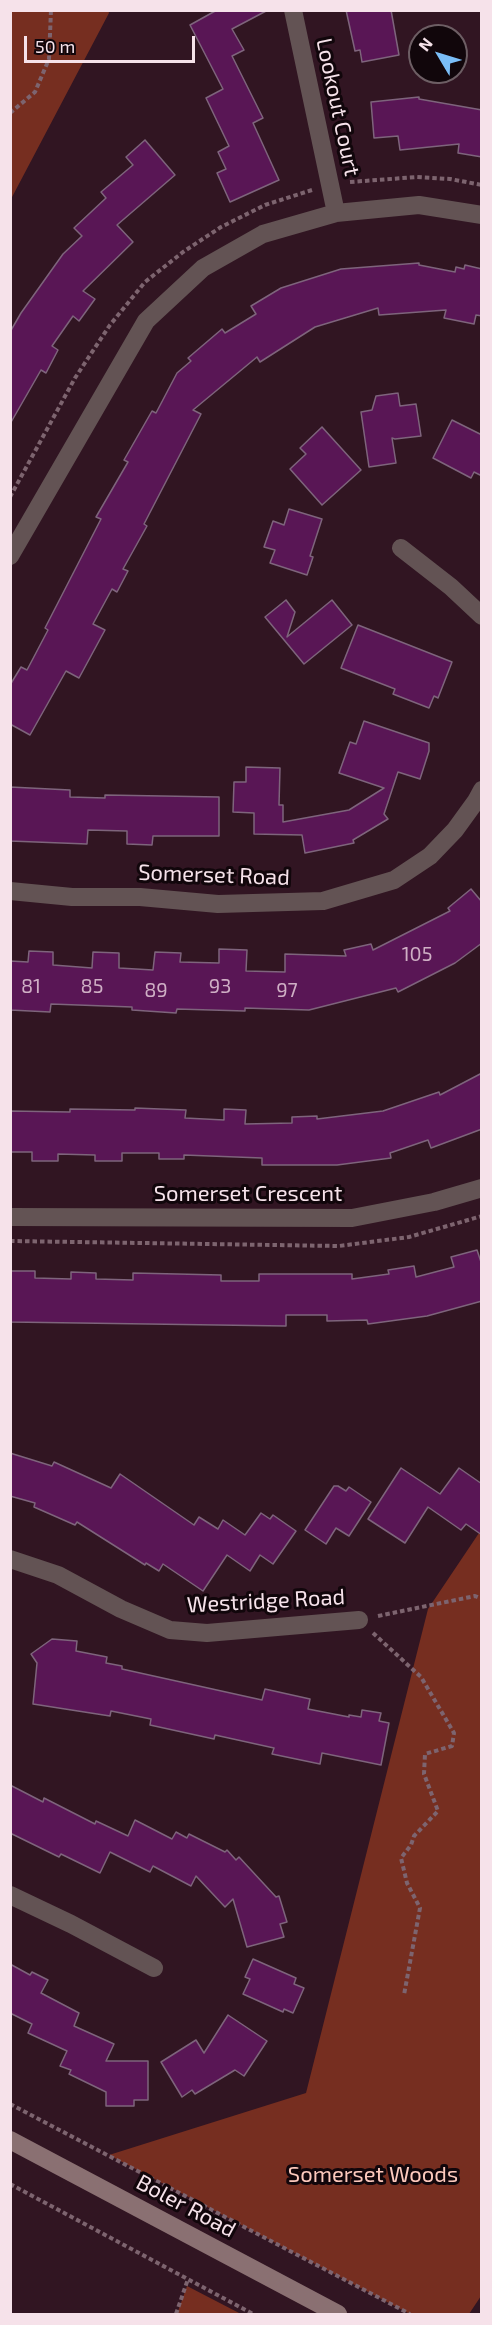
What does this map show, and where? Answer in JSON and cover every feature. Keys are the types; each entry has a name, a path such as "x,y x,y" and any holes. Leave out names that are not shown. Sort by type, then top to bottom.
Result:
{"street":[{"name":"Lookout Court","path":"293,10 336,213"},
{"path":"10,556 146,321 203,268 263,234 336,213 419,204 482,215"},
{"path":"400,548 482,616"},
{"name":"Somerset Road","path":"10,891 72,897 140,897 218,904 322,902 394,880 430,856 454,830 482,790"},
{"name":"Somerset Crescent","path":"10,1217 352,1218 434,1202 482,1188"},
{"name":"Westridge Road","path":"10,1559 58,1575 120,1609 170,1630 207,1633 359,1620"},
{"path":"10,1895 154,1968"},
{"name":"Boler Road","path":"10,2140 338,2314"}],"path":[{"path":"10,113 35,92 49,59 51,10"},
{"path":"349,182 417,177 450,179 482,185"},
{"path":"10,1241 339,1246 409,1237 482,1216"},
{"path":"359,1620 475,1596 482,1599"},
{"path":"359,1620 422,1677 454,1733 452,1746 425,1754 424,1774 438,1811 414,1836 411,1845 401,1858 407,1882 420,1908 404,1995"},
{"path":"10,2104 410,2314"},
{"path":"10,2184 253,2314"},
{"path":"176,2314 188,2280"}],"green space":[{"path":"11,10 108,10 109,13 11,199"},
{"name":"Somerset Woods","path":"481,1530 481,2296 469,2314 410,2314 109,2155 306,2093 428,1609"},
{"path":"187,2286 241,2314 177,2314"}],"building":[{"path":"217,10 268,10 232,29 244,50 232,56 263,118 253,123 279,180 230,202 217,173 226,169 218,152 229,146 206,98 223,89 190,25"},
{"path":"346,10 391,10 399,55 362,62 360,50 355,51"},
{"path":"419,97 419,99 482,110 482,157 458,153 459,144 400,150 398,136 374,138 371,102"},
{"path":"145,140 175,175 117,225 133,242 83,291 95,299 79,321 73,316 52,346 58,350 46,373 41,370 10,424 10,332 63,254 82,236 74,228 106,198 101,192 133,165 126,157"},
{"path":"419,263 419,265 455,272 456,267 464,269 465,265 482,269 482,316 476,315 474,324 444,318 446,310 379,315 378,308 315,327 260,362 257,357 193,410 201,414 144,524 147,526 123,569 128,571 117,592 112,589 93,624 105,630 79,678 66,671 30,735 10,724 10,685 21,667 27,670 48,630 45,628 101,519 96,517 128,462 124,460 152,411 156,413 177,373 191,361 188,358 222,329 225,333 256,314 251,306 281,288 341,269"},
{"path":"398,393 400,406 416,404 421,436 392,438 396,463 369,467 361,412 372,410 376,396"},
{"path":"452,420 482,435 482,476 474,472 471,478 433,458"},
{"path":"322,427 361,470 322,505 290,469 306,454 300,448"},
{"path":"289,509 322,519 310,556 313,557 307,575 270,563 275,550 264,547 273,521 284,525"},
{"path":"286,600 295,612 287,637 332,600 352,625 304,664 265,617"},
{"path":"358,625 452,662 438,698 434,696 429,708 393,694 395,689 341,668"},
{"path":"364,721 429,743 429,751 420,779 398,772 384,814 388,819 353,840 354,843 305,853 302,835 254,834 254,813 233,812 234,782 246,782 246,767 280,768 279,805 283,805 283,822 349,810 384,788 339,773 350,742 356,744"},
{"path":"10,787 70,790 70,797 105,798 105,795 219,797 219,836 153,836 152,845 127,844 127,831 88,830 87,844 10,841"},
{"path":"471,889 482,902 482,943 455,963 398,992 396,988 309,1010 177,1009 176,1013 132,1010 132,1007 51,1004 50,1012 10,1010 10,961 28,962 29,951 53,952 53,965 92,968 93,952 119,953 119,968 153,970 155,952 181,953 180,962 219,963 219,949 247,950 246,971 285,972 285,954 346,956 344,950 371,944 373,950 450,911 448,908"},
{"path":"482,1073 482,1129 431,1148 428,1140 390,1153 391,1158 337,1165 262,1165 262,1158 184,1155 184,1159 159,1159 159,1153 122,1153 122,1161 95,1161 95,1155 58,1154 58,1161 32,1161 32,1152 10,1152 10,1111 70,1112 70,1109 135,1110 135,1108 186,1110 185,1118 224,1120 224,1109 246,1110 245,1124 292,1123 292,1117 317,1116 317,1119 383,1111 439,1092 440,1095"},
{"path":"477,1250 482,1265 482,1301 427,1316 368,1324 367,1320 327,1321 327,1315 286,1315 286,1326 10,1322 10,1271 35,1271 35,1278 71,1279 71,1272 96,1273 96,1279 133,1280 133,1273 221,1275 221,1281 259,1281 259,1274 352,1274 352,1279 389,1274 388,1270 414,1266 416,1277 454,1267 451,1257"},
{"path":"10,1453 52,1466 54,1462 111,1488 120,1474 194,1525 199,1517 218,1529 223,1520 245,1535 261,1513 270,1519 273,1515 296,1531 273,1564 260,1555 250,1571 227,1555 203,1591 163,1564 159,1571 146,1563 145,1565 77,1522 75,1525 34,1507 35,1503 10,1496"},
{"path":"401,1468 440,1494 459,1468 482,1484 482,1535 466,1524 461,1530 428,1507 405,1543 368,1519"},
{"path":"334,1486 346,1491 349,1487 371,1502 349,1536 336,1528 326,1544 305,1530"},
{"path":"52,1639 77,1641 76,1651 107,1657 106,1663 122,1666 122,1669 262,1700 265,1689 310,1699 308,1709 349,1717 349,1715 361,1717 362,1710 381,1713 379,1721 389,1723 381,1765 322,1753 320,1764 272,1754 274,1748 215,1735 214,1739 150,1725 151,1719 111,1711 110,1716 33,1704 37,1663 31,1654"},
{"path":"10,1785 43,1802 44,1798 95,1824 96,1821 128,1836 135,1820 172,1839 176,1832 187,1838 189,1834 225,1852 227,1850 236,1860 239,1857 276,1897 279,1896 287,1922 280,1924 284,1937 247,1947 233,1899 225,1907 196,1876 191,1886 153,1866 150,1872 110,1852 100,1873 61,1854 59,1857 10,1833"},
{"path":"253,1959 296,1978 294,1984 304,1988 293,2013 284,2009 283,2012 243,1994 250,1979 245,1977"},
{"path":"10,1964 30,1975 32,1972 48,1980 41,1993 79,2013 74,2026 114,2044 106,2061 148,2061 148,2100 134,2100 134,2106 106,2106 106,2092 69,2074 71,2070 60,2066 67,2051 28,2033 32,2024 10,2013"},
{"path":"228,2015 267,2041 244,2076 235,2070 195,2094 192,2090 182,2097 161,2062 196,2040 204,2053"}]}
